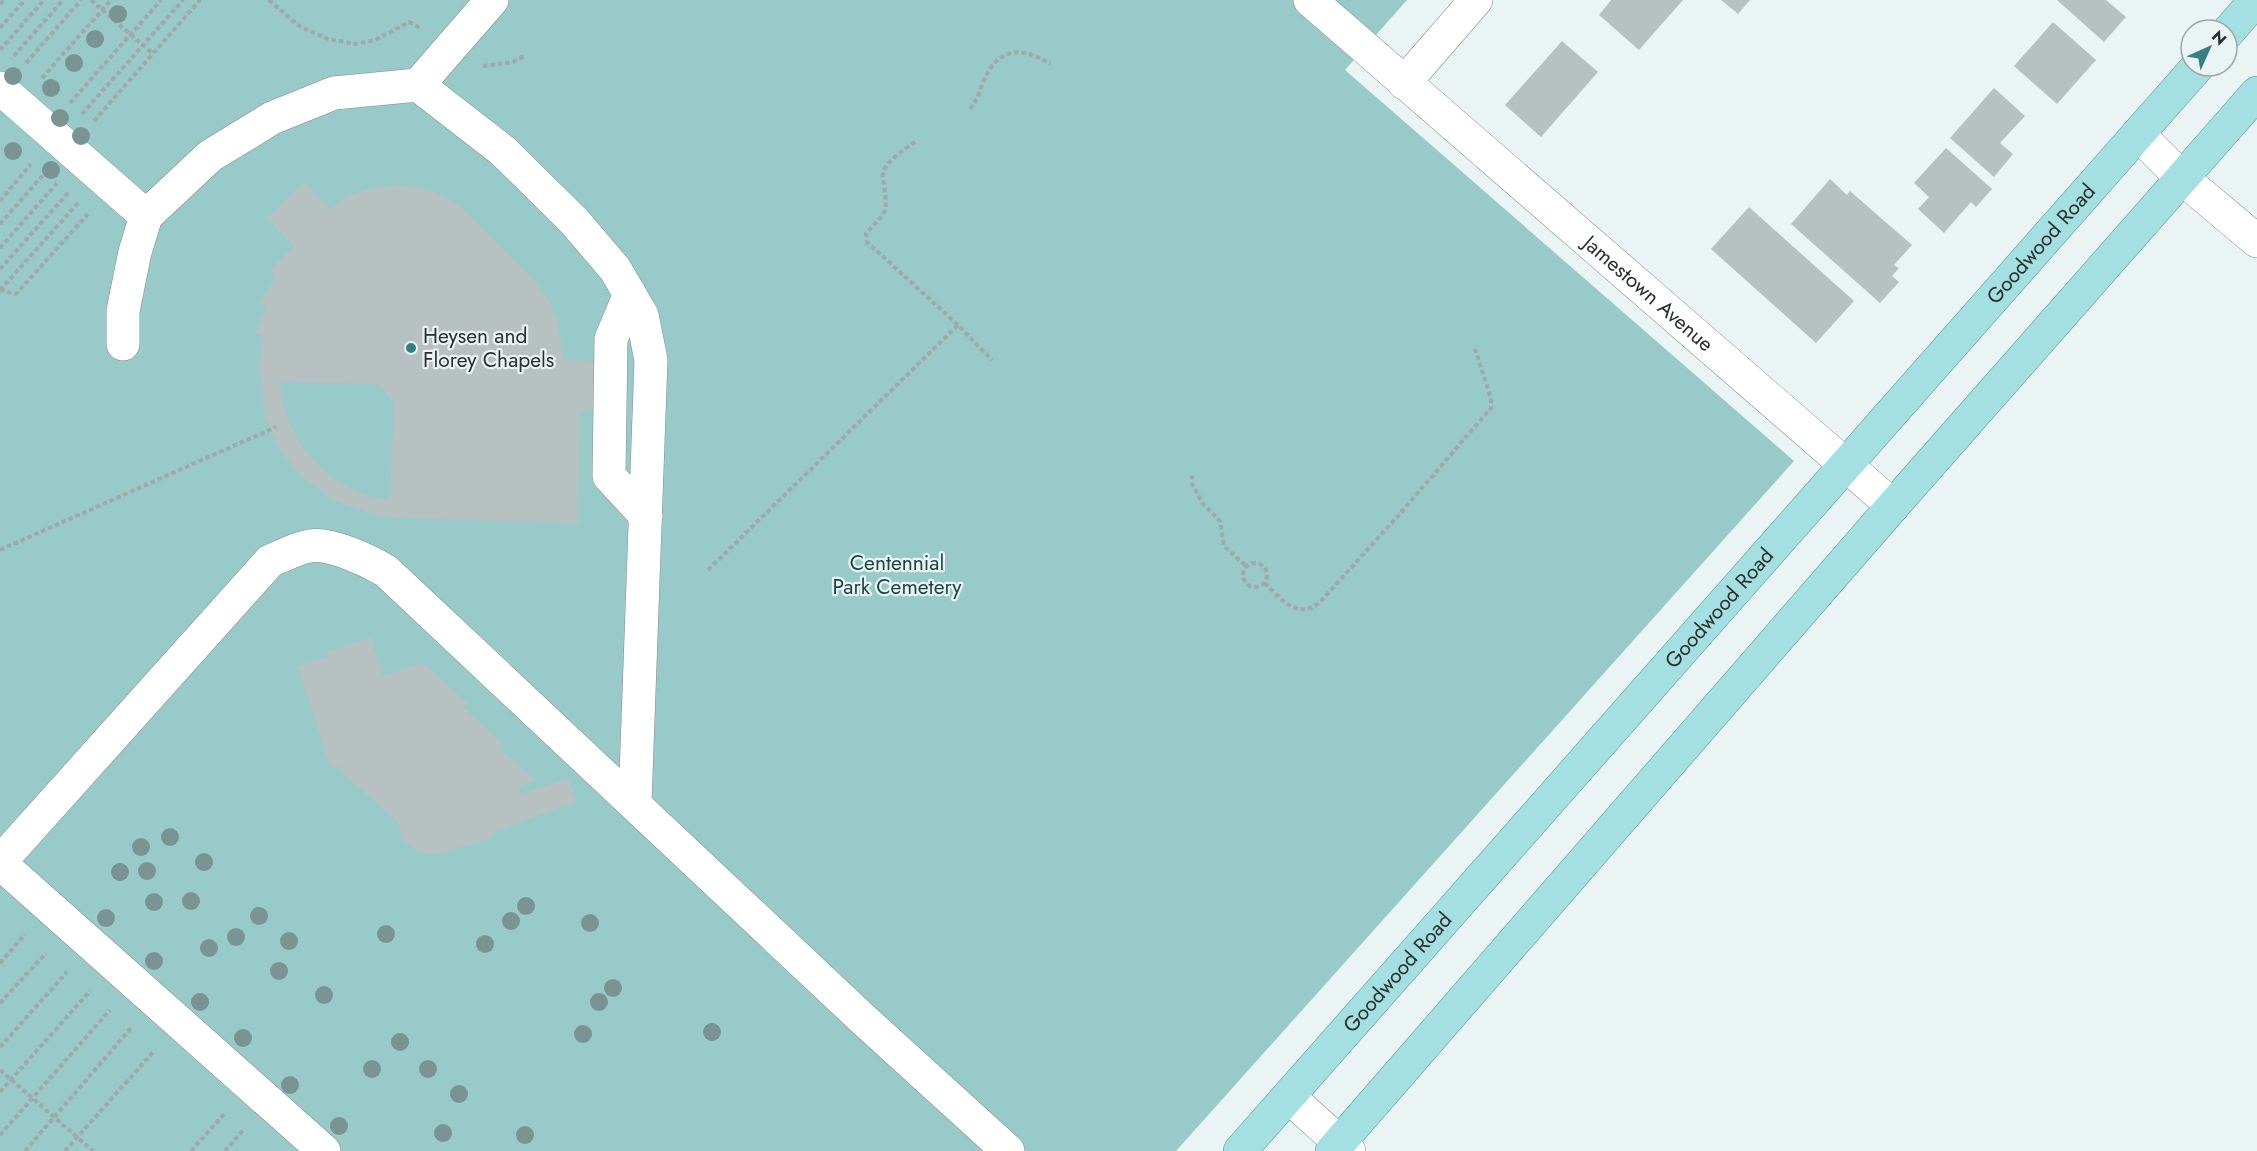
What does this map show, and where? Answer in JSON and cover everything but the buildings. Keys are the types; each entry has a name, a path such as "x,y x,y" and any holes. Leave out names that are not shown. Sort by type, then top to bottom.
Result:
{"main road":[{"path":"2239,19 2256,0"},
{"name":"Goodwood Road","path":"1240,1151 2187,78"},
{"path":"1340,1148 1893,506 2257,93"}],"street":[{"path":"418,85 492,0"},
{"name":"Jamestown Avenue","path":"1310,0 1893,506"},
{"path":"1404,83 1476,0"},
{"path":"123,344 123,311 135,252 146,216 210,156 272,117 334,93 418,85 503,151 574,221 615,269 642,315 651,360 635,803"},
{"path":"7,86 76,155 146,216"},
{"path":"2138,134 2182,178 2257,242"},
{"path":"324,1151 0,862 270,561 311,545 342,551 368,560 386,571 865,1021 1008,1151"},
{"path":"1289,1097 1340,1148"}],"path":[{"path":"0,4 4,0"},
{"path":"0,28 25,0"},
{"path":"0,50 44,0"},
{"path":"7,86 63,0"},
{"path":"7,86 81,0"},
{"path":"90,0 153,54"},
{"path":"7,86 102,10 111,0"},
{"path":"160,0 130,34 76,155 16,294 0,290 76,155 143,45 183,0"},
{"path":"0,248 76,155 153,54 200,0"},
{"path":"269,0 300,26 328,39 355,44 375,40 409,22 432,34 445,52"},
{"path":"970,109 977,101 984,80 993,64 1002,57 1015,51 1026,52 1037,55 1050,64"},
{"path":"915,142 884,170 886,209 866,233 867,242 958,325 992,360"},
{"path":"0,201 76,155"},
{"path":"0,224 76,155"},
{"path":"0,269 76,155"},
{"path":"708,570 958,325"},
{"path":"1265,583 1288,605 1307,610 1313,607 1397,517 1491,408 1491,398 1475,349"},
{"path":"0,550 276,427"},
{"path":"1192,475 1192,484 1203,504 1220,521 1224,546 1246,567"},
{"path":"1254,563 1262,565 1268,576 1265,583 1254,588 1247,584 1243,578 1246,567 1254,563"},
{"path":"0,963 25,934"},
{"path":"0,1003 46,953"},
{"path":"0,1047 68,972"},
{"path":"0,1092 90,991"},
{"path":"0,1135 110,1010"},
{"path":"25,1151 131,1028"},
{"path":"65,1151 155,1050"},
{"path":"0,1070 93,1151"},
{"path":"191,1151 225,1113"},
{"path":"225,1151 244,1129"}],"green space":[{"name":"Centennial Park Cemetery","path":"0,0 1407,0 1345,70 1794,461 1176,1151 0,1151"}],"place":[{"name":"Heysen and Florey Chapels","path":"411,348"}]}
